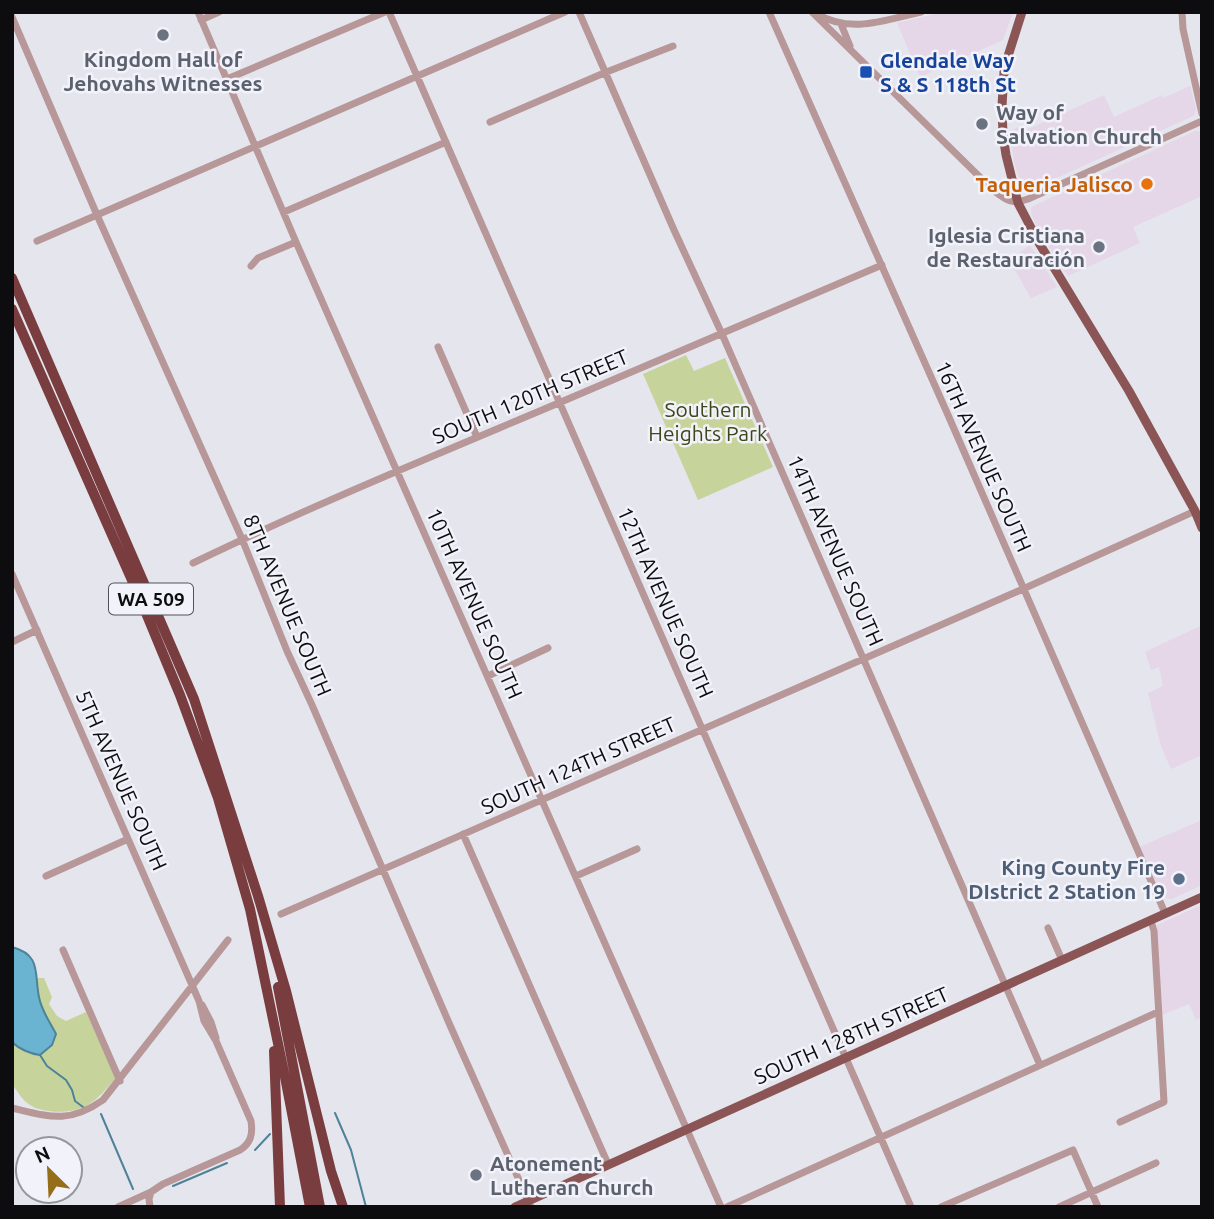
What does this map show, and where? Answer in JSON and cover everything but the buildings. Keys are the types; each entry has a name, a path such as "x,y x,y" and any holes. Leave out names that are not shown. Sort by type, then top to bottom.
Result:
{"highway":[{"name":"WA 509","path":"12,278 194,699 267,928 320,1207"},
{"name":"WA 509","path":"12,309 139,596 180,695 218,798 250,909 310,1207"},
{"path":"267,928 331,1171 343,1207"},
{"path":"261,960 275,1060 280,1207"}],"main road":[{"path":"1023,13 1004,72 1002,106 1006,155 1018,203 1039,243 1129,391 1202,528"},
{"name":"SOUTH 128TH STREET","path":"515,1207 529,1204 608,1164 1202,897"}],"street":[{"path":"199,16 219,12"},
{"path":"226,79 387,12"},
{"name":"12TH AVENUE SOUTH","path":"387,12 911,1207"},
{"path":"37,241 565,12"},
{"name":"14TH AVENUE SOUTH","path":"579,12 1040,1065"},
{"name":"16TH AVENUE SOUTH","path":"769,12 1165,914"},
{"path":"813,12 841,24 865,24 921,12"},
{"path":"813,12 992,190 1007,200 1018,203 1202,121"},
{"path":"1182,12 1183,29 1202,114"},
{"name":"10TH AVENUE SOUTH","path":"199,16 721,1207"},
{"name":"8TH AVENUE SOUTH","path":"12,17 242,539 266,603 529,1204"},
{"path":"841,24 854,54"},
{"path":"490,122 673,46"},
{"path":"284,212 446,142"},
{"path":"251,266 258,258 296,242"},
{"name":"SOUTH 120TH STREET","path":"193,563 477,437 882,265"},
{"path":"438,347 477,437"},
{"name":"SOUTH 124TH STREET","path":"281,914 1195,511"},
{"name":"5TH AVENUE SOUTH","path":"12,574 199,1001 204,1021 216,1041 251,1121 252,1136 246,1147 151,1192"},
{"path":"12,642 37,630"},
{"path":"488,676 548,648"},
{"path":"463,834 608,1164"},
{"path":"46,876 128,839"},
{"path":"576,876 637,849"},
{"path":"1120,1122 1164,1102 1154,931 1151,921"},
{"path":"1048,928 1062,960"},
{"path":"12,1098 12,1107 57,1117 80,1114 103,1100 228,940"},
{"path":"63,950 120,1081"},
{"path":"727,1207 1158,1012"},
{"path":"941,1207 1073,1150 1098,1207"},
{"path":"1059,1207 1156,1163"},
{"path":"118,1207 151,1192"},
{"path":"150,1207 151,1192"}],"shaded area":[{"path":"944,12 1013,12 1003,40 920,77 897,23"},
{"path":"1190,86 1196,108 1193,116 1028,191 1022,188 1014,162 1010,131 1023,125 1026,130 1104,95 1114,117 1162,95 1163,98"},
{"path":"1195,131 1202,134 1202,196 1133,227 1140,243 1068,276 1039,231 1031,214 1031,207"},
{"path":"1030,245 1057,287 1031,298 1009,260"},
{"path":"1202,625 1202,755 1171,769 1161,746 1148,693 1163,686 1159,667 1151,670 1145,652"},
{"path":"1202,820 1202,885 1167,899 1139,847"},
{"path":"1202,905 1202,1017 1196,1020 1189,1004 1162,1015 1157,925"}],"green space":[{"name":"Southern Heights Park","path":"686,355 694,371 725,358 773,467 698,500 643,374"},
{"path":"12,947 24,951 32,959 36,978 44,978 52,997 49,1004 57,1016 66,1021 86,1012 116,1078 96,1099 82,1108 59,1112 36,1108 25,1101 12,1084"}],"water":[{"path":"12,947 32,960 40,1002 56,1034 52,1045 40,1055 25,1051 12,1042"}],"waterway":[{"path":"40,1055 47,1066 66,1080 75,1101 83,1107"},
{"path":"335,1113 351,1150 366,1207"},
{"path":"101,1114 133,1189"},
{"path":"255,1150 270,1134"},
{"path":"173,1186 227,1163"}],"place":[{"name":"Kingdom Hall of Jehovahs Witnesses","path":"163,35"},
{"name":"Glendale Way S & S 118th St","path":"866,72"},
{"name":"Way of Salvation Church","path":"982,124"},
{"name":"Taqueria Jalisco","path":"1147,184"},
{"name":"Iglesia Cristiana de Restauración","path":"1099,247"},
{"name":"King County Fire DIstrict 2 Station 19","path":"1179,879"},
{"name":"Atonement Lutheran Church","path":"476,1175"}]}
